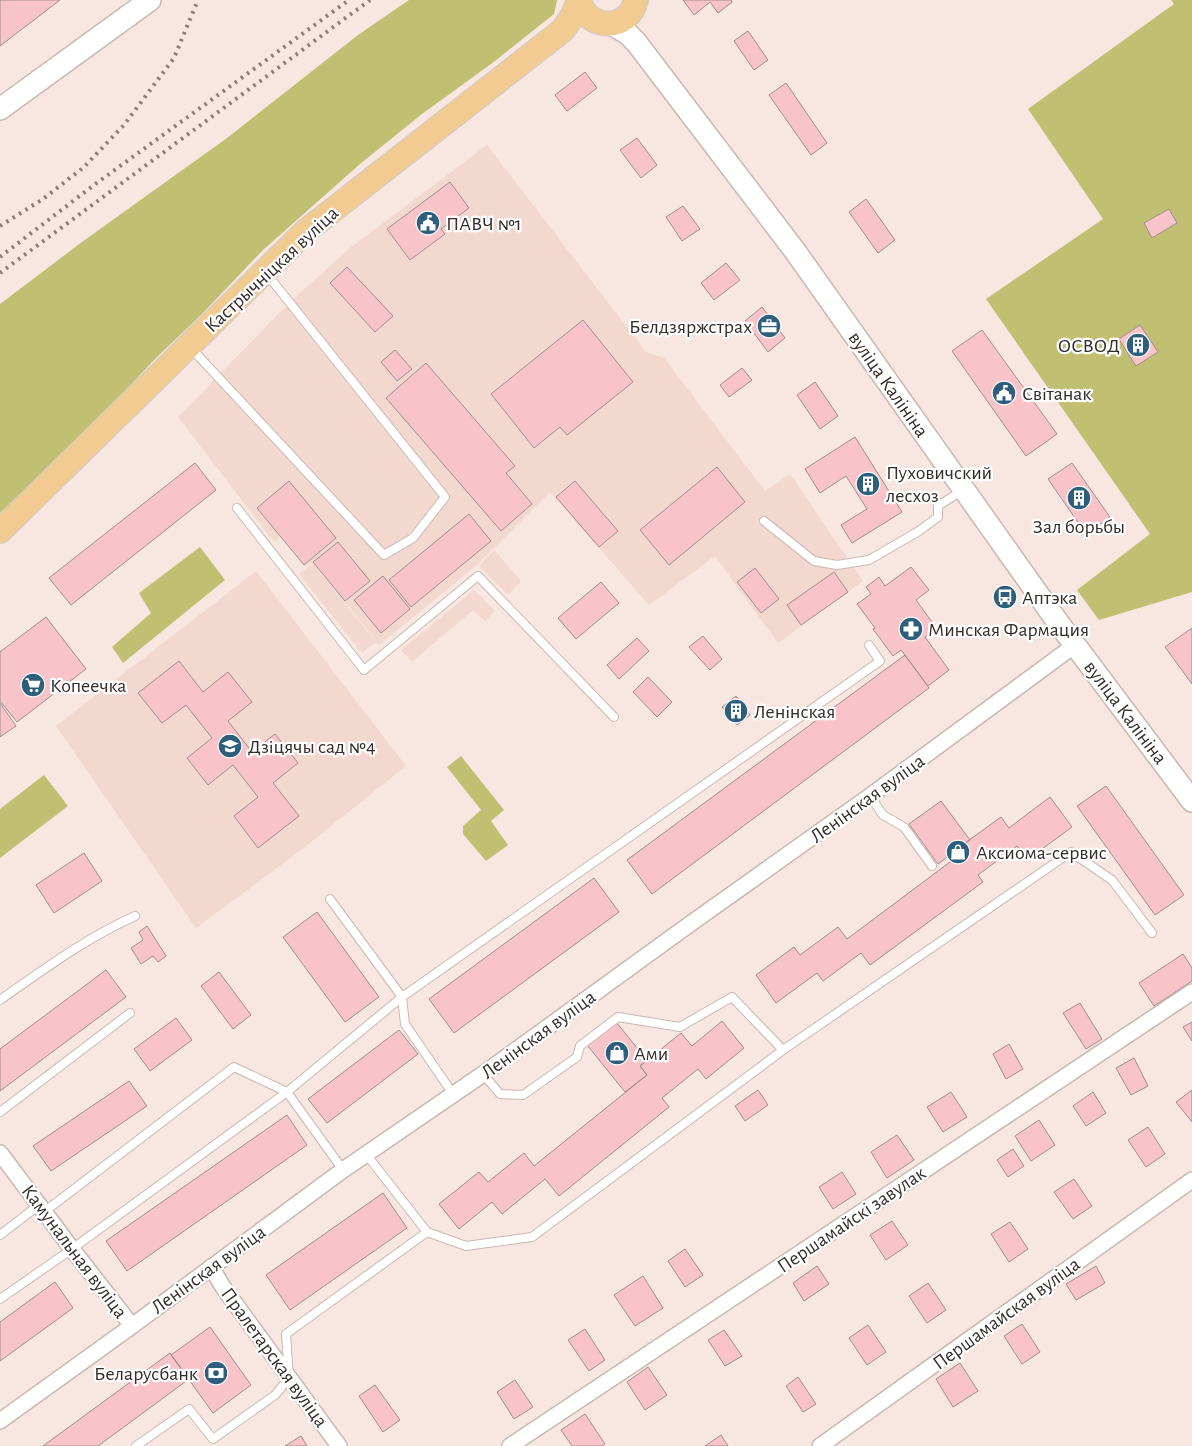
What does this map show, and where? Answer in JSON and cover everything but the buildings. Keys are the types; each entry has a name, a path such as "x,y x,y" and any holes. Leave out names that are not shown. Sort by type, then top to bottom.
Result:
{"main road":[{"path":"0,109 150,0"},
{"path":"579,0 584,12 592,19 606,24 620,21 629,15 635,3"},
{"name":"Кастрычніцкая вуліца","path":"0,531 306,231 563,30 574,15 579,0"},
{"path":"635,3 633,23 636,42"},
{"name":"Кастрычніцкая вуліца","path":"563,30 584,24 606,24"},
{"name":"вуліца Калініна","path":"606,24 628,34 636,42 795,251 963,490 1075,645 1192,801"}],"street":[{"name":"Ленінская вуліца","path":"0,1421 343,1170 483,1074 870,796 1075,645"},
{"name":"Першамайскі завулак","path":"510,1446 1192,992"},
{"name":"Камунальная вуліца","path":"0,1154 132,1326"},
{"name":"Першамайская вуліца","path":"820,1446 1192,1180"},
{"name":"Пралетарская вуліца","path":"211,1267 339,1446"}],"lane":[{"path":"189,346 384,554 413,538 445,496 265,272"},
{"path":"764,521 814,562 837,565 869,560 938,517 938,506 963,490"},
{"path":"237,508 364,670 478,576 614,718"},
{"path":"0,1299 72,1249 287,1092 402,997 880,661 869,646"},
{"path":"870,796 884,815 904,827 932,866"},
{"path":"366,1154 427,1232 466,1246 532,1237 783,1050 1071,852 1112,880 1152,933"},
{"path":"330,899 402,997 405,1024 453,1094"},
{"path":"0,1000 67,954 114,926 135,916"},
{"path":"483,1074 500,1094 523,1095 577,1057 580,1046 618,1017 680,1028 732,997 783,1050"},
{"path":"0,1112 130,1013"},
{"path":"0,1235 42,1209 234,1067 287,1092 343,1170"},
{"path":"136,1446 188,1409 213,1439 275,1395 289,1378 286,1334 427,1232"}],"shaded area":[{"path":"409,0 557,0 554,14 491,64 422,114 360,164 263,250 90,428 0,514 0,304 82,242 227,138 358,35"},
{"path":"1171,0 1192,0 1192,592 1099,620 1077,590 1150,534 986,299 1103,219 1028,109 1174,4"},
{"path":"487,145 646,352 664,358 765,491 790,474 863,581 778,643 715,556 649,605 550,492 477,565 379,645 314,562 304,565 281,536 274,542 178,417 290,302 350,248"},
{"path":"200,547 225,580 123,663 112,647 151,613 139,593"},
{"path":"494,550 521,581 508,595 479,566"},
{"path":"313,563 376,642 362,653 299,574"},
{"name":"Дзіцячы сад №4","path":"256,571 406,766 305,847 196,928 56,726"},
{"path":"474,590 495,611 485,621 473,610 412,662 401,650"},
{"path":"461,756 504,810 491,821 508,845 486,861 463,834 463,826 481,810 447,767"},
{"path":"44,775 68,806 0,858 0,809"}],"railway":[{"path":"0,226 43,199 84,167 124,125 174,58 198,0"},
{"path":"0,257 94,185 349,0"},
{"path":"0,273 370,0"}],"place":[{"name":"ПАВЧ №1","path":"428,223"},
{"name":"Белдзяржстрах","path":"769,326"},
{"name":"ОСВОД","path":"1138,345"},
{"name":"Світанак","path":"1004,393"},
{"name":"Пуховичский лесхоз","path":"868,484"},
{"name":"Зал борьбы","path":"1079,498"},
{"name":"Аптэка","path":"1005,597"},
{"name":"Минская Фармация","path":"911,629"},
{"name":"Копеечка","path":"33,685"},
{"name":"Ленінская","path":"736,711"},
{"name":"Дзіцячы сад №4","path":"230,746"},
{"name":"Аксиома-сервис","path":"958,852"},
{"name":"Ами","path":"617,1053"},
{"name":"Беларусбанк","path":"216,1373"}]}
